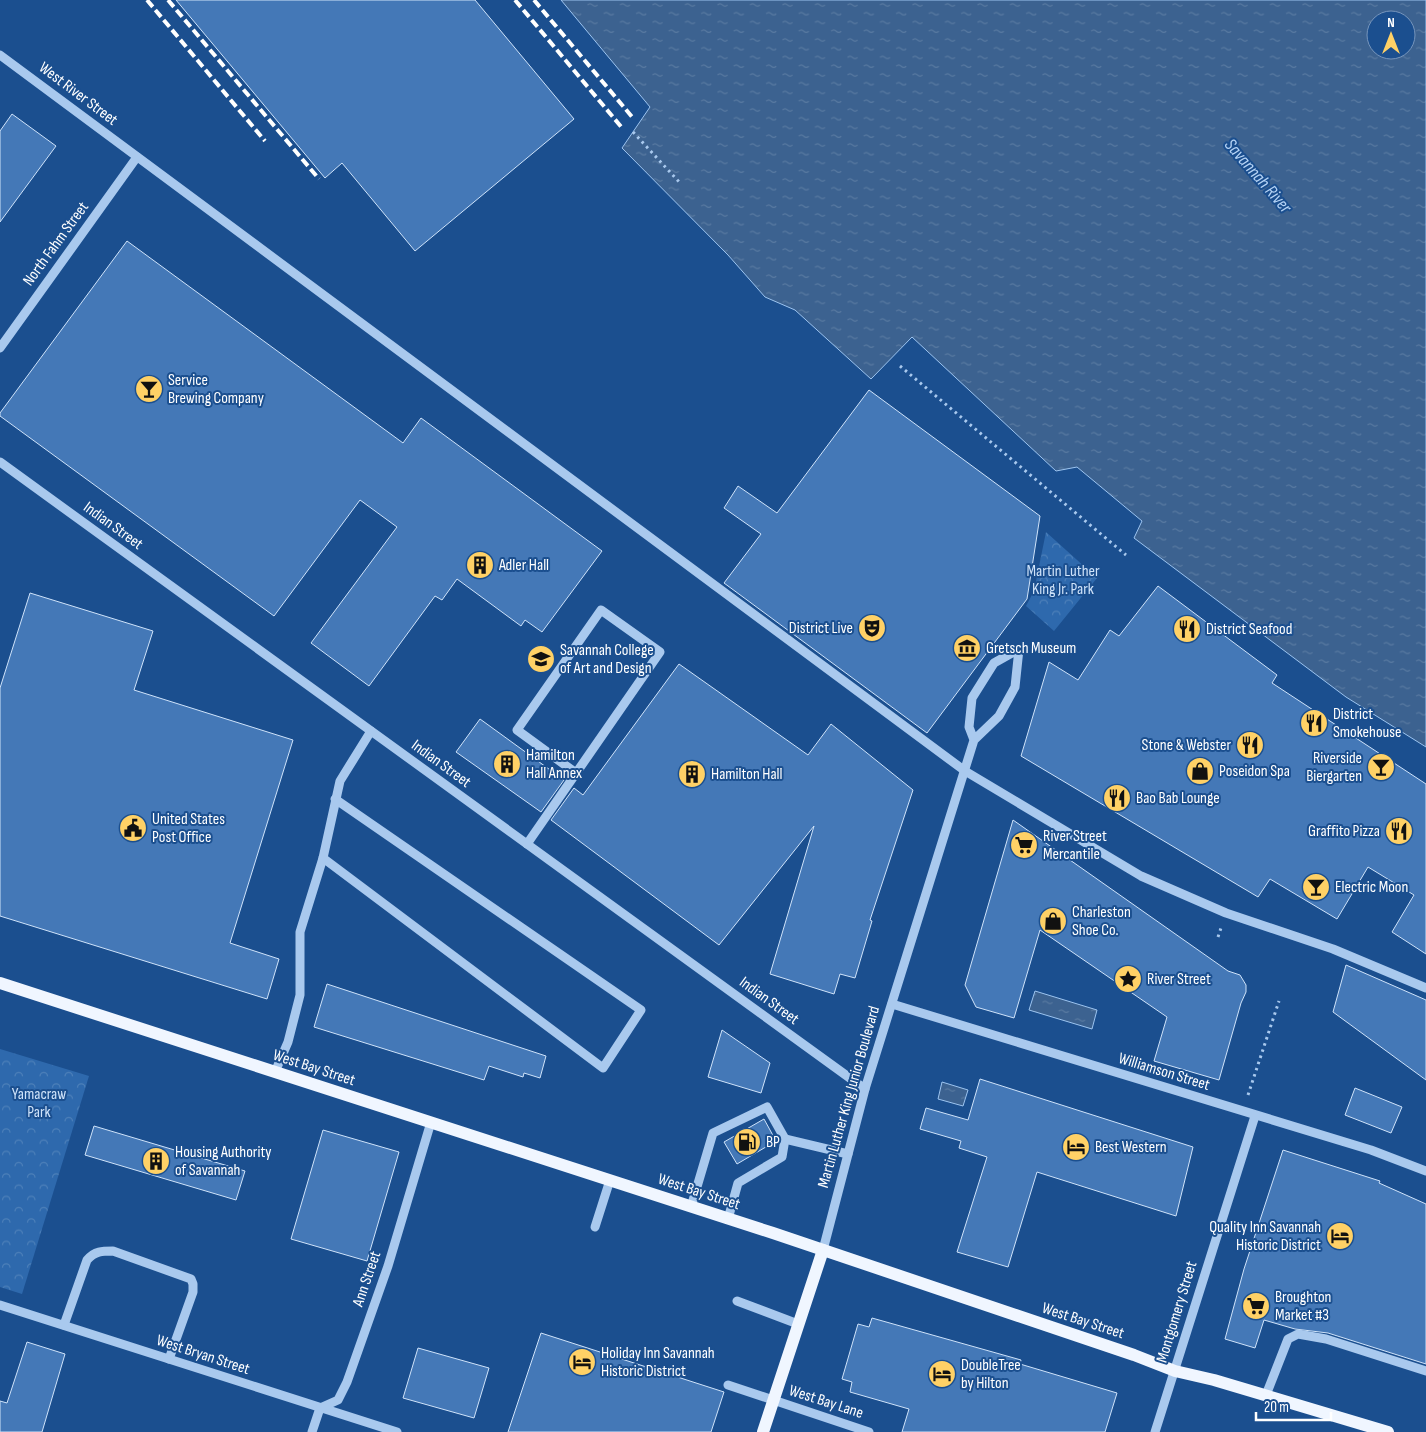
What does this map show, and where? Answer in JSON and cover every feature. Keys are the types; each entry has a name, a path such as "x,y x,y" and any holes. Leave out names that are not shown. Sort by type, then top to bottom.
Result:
{"main road":[{"name":"West Bay Street","path":"0,983 823,1250 870,1268 1134,1355 1175,1371 1266,1395 1388,1432"},
{"name":"Martin Luther King Junior Boulevard","path":"763,1432 823,1250"}],"street":[{"name":"West River Street","path":"0,55 965,771 1141,876 1226,913 1333,949 1426,988"},
{"name":"North Fahm Street","path":"0,348 137,157"},
{"name":"Indian Street","path":"0,462 865,1089"},
{"path":"527,844 660,652 601,610 518,730 576,772"},
{"path":"1019,649 1015,687 999,716 974,740 969,727 972,698 994,663 1019,649"},
{"path":"275,1072 288,1042 300,995 300,932 323,858 340,781 371,731"},
{"name":"Martin Luther King Junior Boulevard","path":"823,1250 865,1089 974,740"},
{"path":"323,858 603,1068 641,1010 335,799"},
{"name":"Williamson Street","path":"892,1004 1254,1116 1371,1150 1426,1171"},
{"path":"691,1207 713,1133 768,1107 785,1139 782,1157 738,1183 728,1219"},
{"name":"Montgomery Street","path":"1155,1432 1254,1116"},
{"name":"Ann Street","path":"320,1408 338,1400 347,1382 388,1266 431,1122"},
{"path":"785,1139 848,1154"},
{"path":"595,1227 610,1180"},
{"path":"64,1325 87,1260 92,1254 101,1251 113,1251 184,1274 193,1284 193,1292 170,1360"},
{"path":"737,1301 798,1324"},
{"name":"West Bryan Street","path":"0,1305 397,1432"},
{"path":"1266,1395 1288,1339 1298,1334 1326,1339 1426,1371"},
{"name":"West Bay Lane","path":"728,1385 870,1432"},
{"path":"312,1432 320,1408"}],"path":[{"path":"633,132 681,184"},
{"path":"900,366 1126,555"},
{"path":"1246,1101 1280,1001"}],"green space":[{"name":"Martin Luther King Jr. Park","path":"1046,532 1097,578 1054,631 1026,606 1034,591"},
{"name":"Yamacraw Park","path":"0,1049 89,1076 22,1294 0,1287"}],"water":[{"name":"Savannah River","path":"561,0 1426,0 1426,747 1346,697 1134,538 1142,521 1077,467 1056,471 912,337 871,379 795,310 765,297 728,255 622,148 650,107"},
{"path":"1035,991 1097,1010 1092,1029 1029,1010"},
{"path":"942,1082 968,1090 963,1106 938,1099"}],"building":[{"path":"176,0 475,0 574,119 415,251 342,163 325,178"},
{"path":"12,114 56,146 0,222 0,131"},
{"path":"127,241 403,443 421,418 602,551 542,632 525,620 521,626 457,579 442,600 435,596 369,686 311,643 397,527 360,500 274,616 0,416 0,413"},
{"name":"District Live","path":"869,390 1040,516 1027,599 927,733 724,583 761,534 724,508 738,486 777,513"},
{"path":"1158,586 1277,675 1272,683 1426,784 1426,954 1392,932 1414,895 1368,867 1337,919 1270,879 1258,897 1021,756 1049,662 1078,680 1110,630 1119,636"},
{"name":"United States Post Office","path":"30,593 153,631 134,690 293,740 230,943 279,959 267,999 0,916 0,688"},
{"path":"679,664 808,755 831,724 913,790 870,920 872,921 855,978 840,974 834,994 770,974 814,826 719,945 551,820 574,788 583,795"},
{"name":"Hamilton Hall Annex","path":"480,719 564,780 541,812 456,752"},
{"path":"1013,820 1228,971 1240,975 1246,985 1246,992 1241,1003 1219,1080 1154,1061 1167,1017 1040,930 1014,1018 976,1007 965,985"},
{"path":"1346,965 1426,1000 1426,1080 1333,1012"},
{"path":"327,984 546,1056 540,1078 524,1073 523,1077 489,1066 484,1080 314,1027"},
{"path":"722,1030 770,1063 761,1093 708,1077"},
{"name":"Best Western","path":"980,1079 1193,1147 1176,1216 1037,1172 1008,1267 957,1252 987,1157 959,1148 961,1141 920,1129 926,1108 968,1120"},
{"path":"1355,1088 1402,1107 1391,1133 1345,1115"},
{"path":"764,1119 776,1141 737,1164 724,1142"},
{"name":"Housing Authority of Savannah","path":"94,1126 245,1171 236,1200 85,1155"},
{"path":"323,1130 399,1152 367,1261 291,1239"},
{"name":"Quality Inn Savannah Historic District","path":"1283,1150 1380,1181 1379,1183 1426,1204 1426,1364 1328,1333 1295,1329 1264,1320 1255,1348 1225,1339 1244,1269"},
{"name":"DoubleTree by Hilton","path":"872,1318 1021,1360 1020,1364 1117,1393 1105,1432 902,1432 909,1409 850,1392 852,1382 842,1379 858,1324 869,1327"},
{"name":"Holiday Inn Savannah Historic District","path":"541,1333 724,1392 711,1432 508,1432"},
{"path":"27,1342 65,1354 42,1432 0,1432 0,1401 7,1403"},
{"path":"418,1348 489,1368 474,1418 403,1398"}],"railway":[{"path":"147,0 265,141"},
{"path":"168,0 319,179"},
{"path":"515,0 623,129"},
{"path":"534,0 633,118"}],"place":[{"name":"Service Brewing Company","path":"149,389"},
{"name":"Adler Hall","path":"480,565"},
{"name":"District Live","path":"872,628"},
{"name":"District Seafood","path":"1187,629"},
{"name":"Gretsch Museum","path":"967,648"},
{"name":"Savannah College of Art and Design","path":"541,659"},
{"name":"District Smokehouse","path":"1314,723"},
{"name":"Stone & Webster","path":"1250,745"},
{"name":"Hamilton Hall Annex","path":"507,764"},
{"name":"Riverside Biergarten","path":"1381,767"},
{"name":"Poseidon Spa","path":"1200,771"},
{"name":"Hamilton Hall","path":"692,774"},
{"name":"Bao Bab Lounge","path":"1117,798"},
{"name":"United States Post Office","path":"133,828"},
{"name":"Graffito Pizza","path":"1399,831"},
{"name":"River Street Mercantile","path":"1024,845"},
{"name":"Electric Moon","path":"1316,887"},
{"name":"Charleston Shoe Co.","path":"1053,921"},
{"name":"River Street","path":"1128,979"},
{"name":"BP","path":"747,1142"},
{"name":"Best Western","path":"1076,1147"},
{"name":"Housing Authority of Savannah","path":"156,1161"},
{"name":"Quality Inn Savannah Historic District","path":"1340,1236"},
{"name":"Broughton Market #3","path":"1256,1306"},
{"name":"Holiday Inn Savannah Historic District","path":"582,1362"},
{"name":"DoubleTree by Hilton","path":"942,1374"}]}
